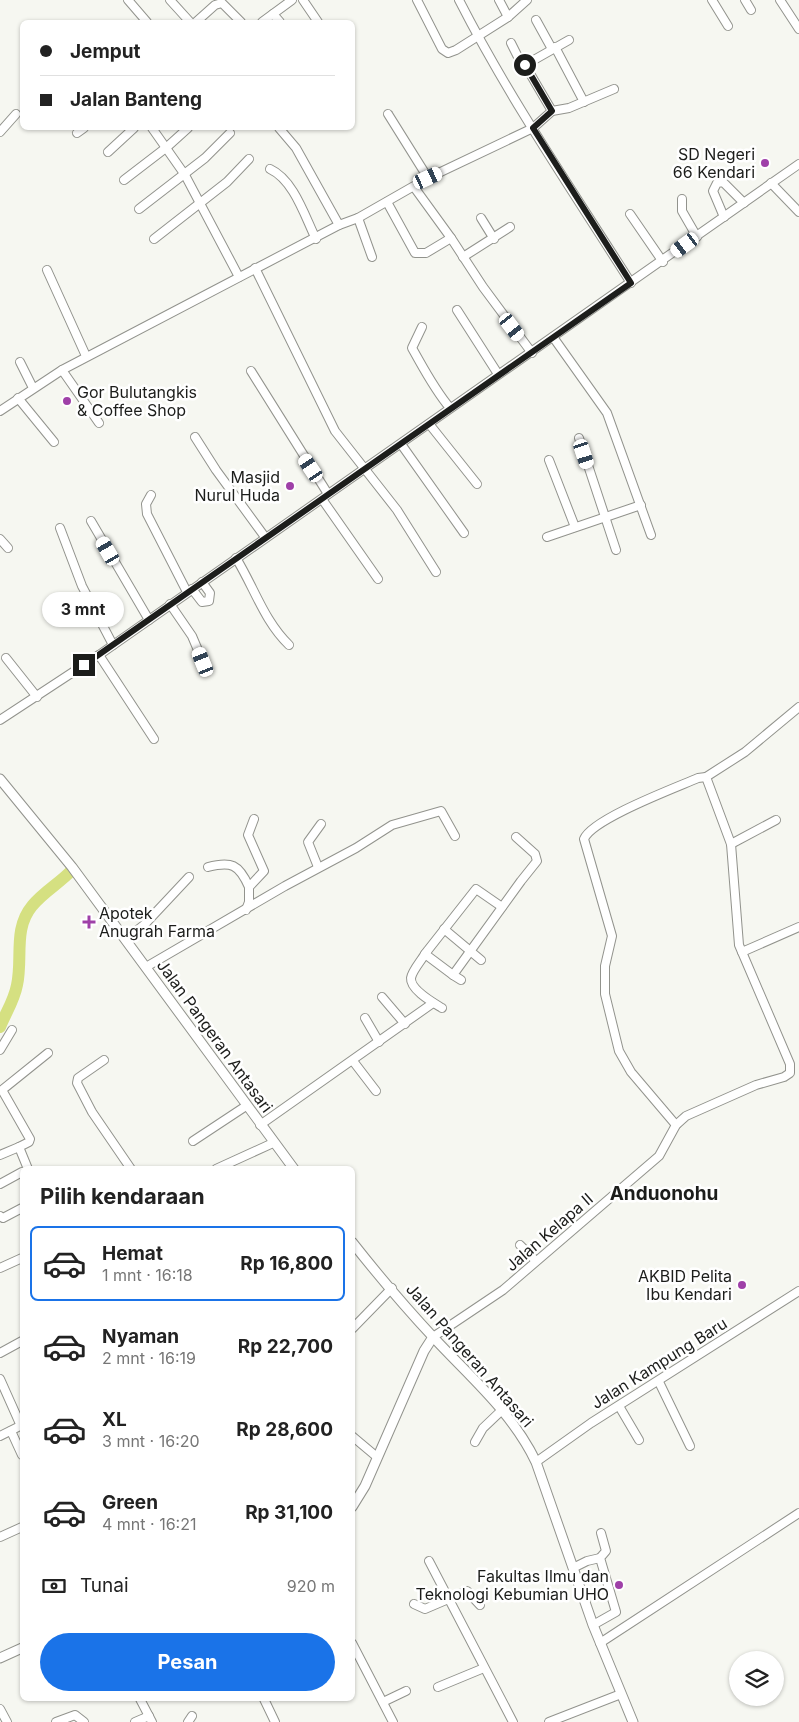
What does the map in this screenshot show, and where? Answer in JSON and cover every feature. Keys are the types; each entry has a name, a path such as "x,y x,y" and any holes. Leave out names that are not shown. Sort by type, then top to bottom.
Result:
{"street":[{"path":"128,0 145,20"},
{"path":"170,0 188,20"},
{"path":"265,20 292,0"},
{"path":"303,0 317,20"},
{"path":"417,0 444,52 452,52 508,17 527,0"},
{"path":"459,0 477,36 631,283"},
{"path":"499,0 508,17"},
{"path":"712,0 728,26"},
{"path":"745,0 751,10"},
{"path":"780,0 799,29"},
{"path":"198,20 217,2 226,5 239,20"},
{"path":"273,14 278,20"},
{"path":"536,20 584,102"},
{"path":"526,62 569,40"},
{"path":"511,43 518,57 526,62"},
{"path":"526,62 525,68 552,111"},
{"path":"0,411 33,388 86,356 255,268 316,239 338,225 358,218 414,188 428,178 533,128 552,111 584,102 614,89"},
{"path":"0,132 16,114"},
{"path":"388,114 428,178"},
{"path":"76,133 81,130"},
{"path":"108,152 132,130"},
{"path":"154,130 185,175 239,277"},
{"path":"124,180 186,130"},
{"path":"281,130 296,148 338,225"},
{"path":"139,209 185,175 230,133"},
{"path":"154,239 201,204 249,160"},
{"path":"0,720 100,655 364,468 430,425 450,408 498,374 532,353 663,262 799,164"},
{"path":"270,170 289,185 316,239"},
{"path":"724,217 713,191 717,183 723,182 744,203"},
{"path":"771,183 799,212"},
{"path":"414,188 532,353"},
{"path":"682,198 682,211 696,237"},
{"path":"387,202 418,255 426,253 451,238"},
{"path":"630,214 663,262"},
{"path":"358,218 372,257"},
{"path":"481,218 494,239"},
{"path":"463,257 510,228"},
{"path":"255,268 297,352 322,409 345,446 397,510 436,572"},
{"path":"47,270 86,356"},
{"path":"457,310 498,374"},
{"path":"422,327 412,348 420,358 434,389 450,408"},
{"path":"553,337 607,413 651,535"},
{"path":"20,362 33,388"},
{"path":"62,370 99,423"},
{"path":"251,371 325,496 378,579"},
{"path":"18,398 54,442"},
{"path":"430,425 477,484"},
{"path":"195,437 216,470 265,537"},
{"path":"579,438 616,550"},
{"path":"402,444 464,533"},
{"path":"549,460 575,527"},
{"path":"151,495 146,504 146,514 190,591 202,602 209,601 210,593 202,582"},
{"path":"547,537 641,504"},
{"path":"91,521 149,620"},
{"path":"60,528 82,586 113,645"},
{"path":"0,539 8,548"},
{"path":"236,558 250,581 267,617 289,644"},
{"path":"170,604 192,636 203,662"},
{"path":"100,655 154,740"},
{"path":"6,658 37,697"},
{"path":"676,1125 631,1072 619,1051 608,1016 605,994 605,966 612,936 584,839 595,826 610,818 698,778 706,777 752,747 799,707"},
{"name":"Jalan Kelapa II","path":"433,1337 503,1290 658,1156 676,1125 686,1116 756,1085 784,1077 790,1073 790,1064 738,940 731,844 706,777"},
{"name":"Jalan Pangeran Antasari","path":"0,779 72,866 292,1166"},
{"path":"146,967 318,867 356,848 392,825 439,811 446,816 455,836"},
{"path":"249,887 264,872 248,835 254,819"},
{"path":"731,844 776,820"},
{"path":"318,867 308,842 321,824"},
{"path":"454,975 538,859 516,837"},
{"path":"208,867 223,864 232,865 244,876 249,887 249,902 246,910"},
{"path":"126,939 144,925 189,878"},
{"path":"442,1008 433,1003 415,987 411,979 425,954 476,889 502,907"},
{"path":"742,952 799,927"},
{"path":"444,929 481,960"},
{"path":"425,954 461,980"},
{"path":"382,997 404,1024"},
{"path":"260,1125 433,1003"},
{"path":"365,1018 379,1042"},
{"path":"0,1050 12,1030"},
{"path":"0,1155 29,1142 30,1139 1,1089 48,1053"},
{"path":"104,1060 78,1078 77,1083 92,1112 129,1166"},
{"path":"353,1061 376,1091"},
{"path":"193,1141 246,1106"},
{"path":"223,1166 273,1143"},
{"path":"19,1147 29,1166"},
{"path":"0,1184 20,1173"},
{"path":"0,1216 3,1218 20,1209"},
{"path":"520,1245 536,1262"},
{"name":"Jalan Pangeran Antasari","path":"355,1248 433,1337 503,1410 522,1434 536,1462 593,1625 633,1722"},
{"path":"0,1268 20,1259"},
{"path":"355,1327 392,1288"},
{"name":"Jalan Kampung Baru","path":"536,1462 619,1406 799,1291"},
{"path":"355,1503 361,1494 424,1351 433,1337"},
{"path":"0,1353 20,1342"},
{"path":"0,1379 20,1421"},
{"path":"659,1382 690,1446"},
{"path":"619,1406 639,1440"},
{"path":"476,1442 483,1428 503,1410"},
{"path":"0,1436 20,1426"},
{"path":"11,1431 20,1451"},
{"path":"355,1439 376,1457"},
{"path":"600,1643 799,1513"},
{"path":"0,1537 20,1528"},
{"path":"573,1568 606,1554 601,1533"},
{"path":"593,1625 616,1612 600,1558"},
{"path":"430,1561 513,1722"},
{"path":"414,1604 425,1609 467,1591 480,1605"},
{"path":"0,1658 20,1649"},
{"path":"355,1649 393,1722"},
{"path":"438,1687 484,1668"},
{"path":"383,1702 406,1691"},
{"path":"549,1722 621,1694"},
{"path":"136,1722 150,1719 141,1701"},
{"path":"265,1701 275,1722"},
{"path":"0,1709 7,1722"},
{"path":"56,1722 75,1715 84,1722"}],"waterway":[{"path":"0,1027 16,991 19,975 20,934 26,915 36,901 72,870"}],"place":[{"name":"SD Negeri 66 Kendari","path":"765,163"},
{"name":"Gor Bulutangkis & Coffee Shop","path":"67,401"},
{"name":"Masjid Nurul Huda","path":"290,486"},
{"name":"Apotek Anugrah Farma","path":"89,922"},
{"name":"AKBID Pelita Ibu Kendari","path":"742,1285"},
{"name":"Fakultas Ilmu dan Teknologi Kebumian UHO","path":"619,1585"}],"district":[{"name":"Anduonohu","path":"664,1193"}],"route":[{"path":"84,665 364,468 430,425 450,408 498,374 532,353 631,283 533,128 552,111 525,68 525,65"}]}
